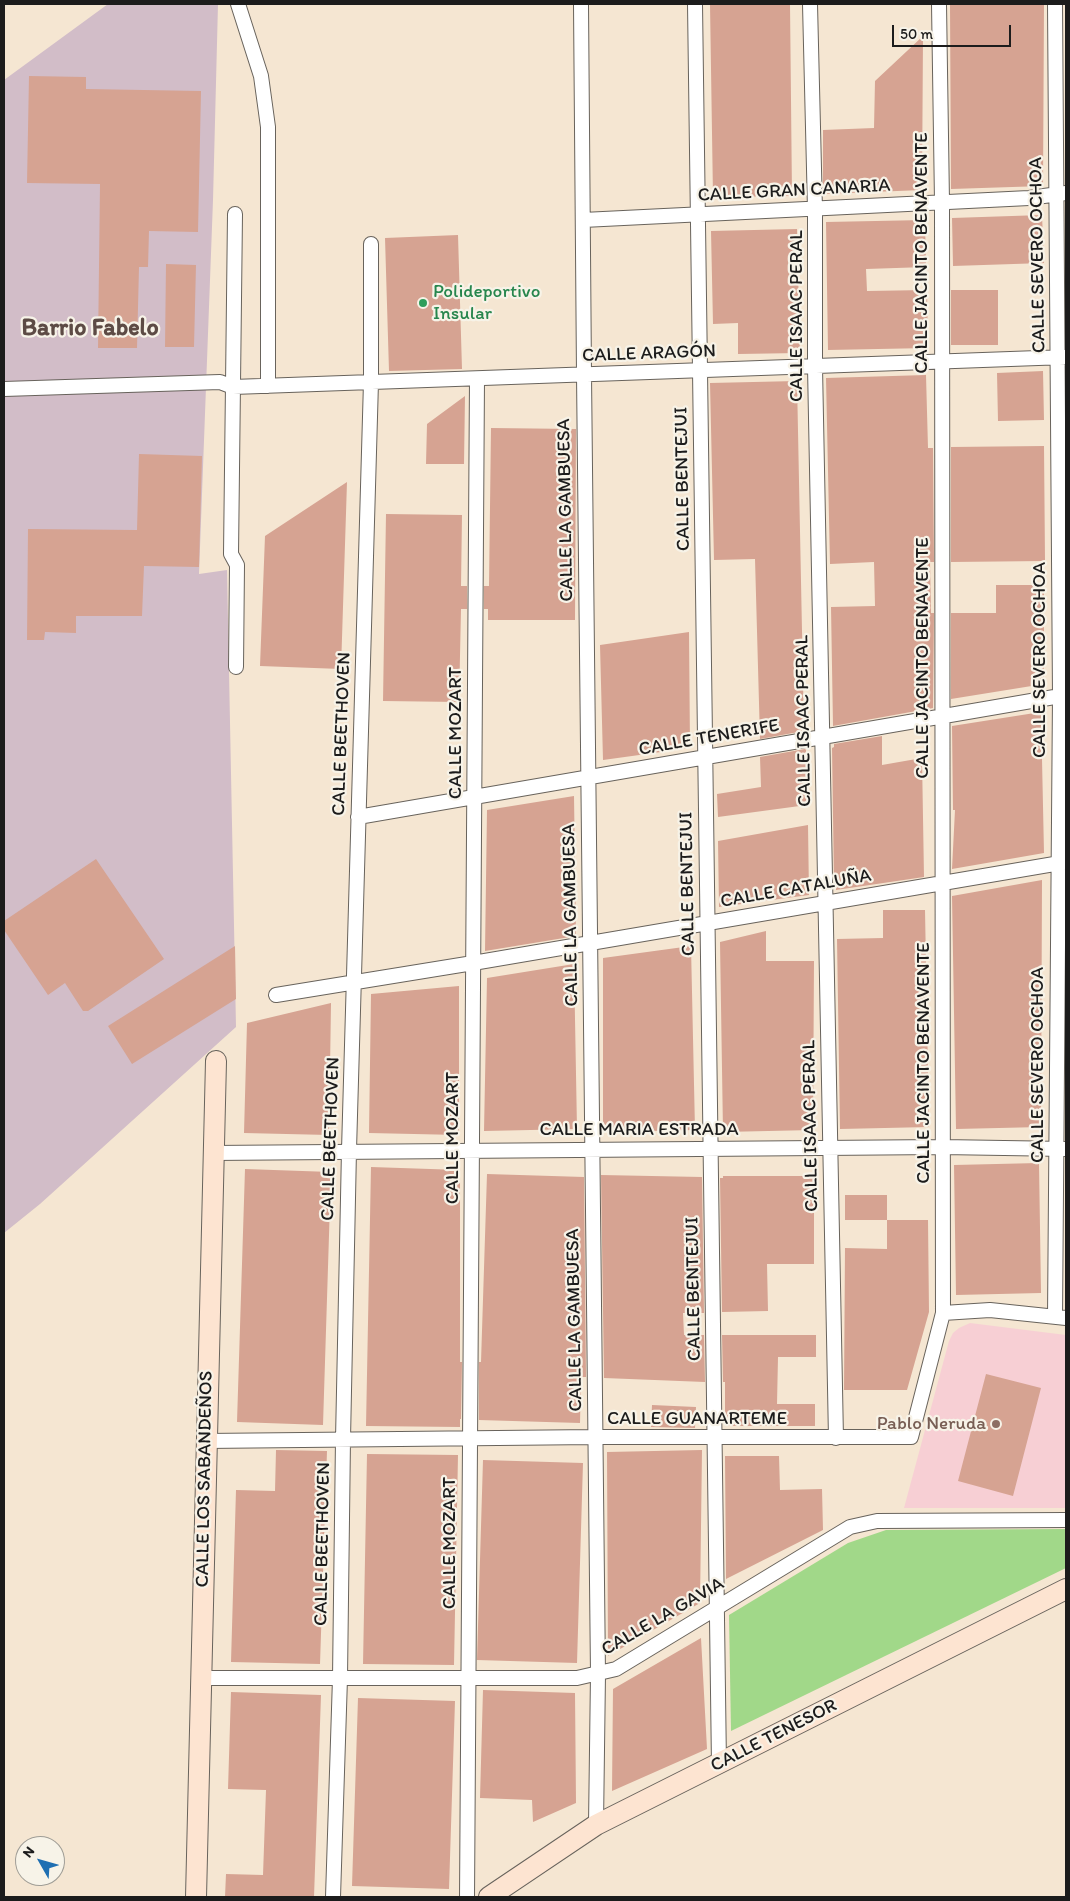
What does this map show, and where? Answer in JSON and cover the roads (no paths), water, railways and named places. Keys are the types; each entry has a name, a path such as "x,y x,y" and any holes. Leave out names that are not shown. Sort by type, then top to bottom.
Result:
{"street":[{"path":"238,4 261,76 268,127 268,386"},
{"name":"CALLE LA GAMBUESA","path":"582,4 584,375 598,1674 596,1825"},
{"name":"CALLE BENTEJUI","path":"695,4 719,1764"},
{"name":"CALLE ISAAC PERAL","path":"810,4 836,1438"},
{"name":"CALLE JACINTO BENAVENTE","path":"939,4 942,202 943,1313"},
{"name":"CALLE SEVERO OCHOA","path":"1055,4 1061,193 1062,358 1061,1317"},
{"name":"CALLE GRAN CANARIA","path":"583,220 1029,198 1061,193"},
{"path":"236,214 232,554 237,565 236,666"},
{"path":"370,382 371,244"},
{"name":"CALLE ARAGÓN","path":"4,389 220,382 233,387 268,386 1062,358"},
{"name":"CALLE MOZART","path":"467,1897 477,379"},
{"name":"CALLE BEETHOVEN","path":"333,1897 340,1678 349,1150 370,382"},
{"name":"CALLE TENERIFE","path":"358,817 1063,696"},
{"name":"CALLE CATALUÑA","path":"276,995 354,981 473,964 1062,863"},
{"name":"CALLE LOS SABANDEÑOS","path":"196,1897 205,1441 216,1061"},
{"name":"CALLE MARIA ESTRADA","path":"212,1153 349,1150 942,1147 1061,1150"},
{"path":"943,1313 990,1310 1061,1317"},
{"name":"CALLE GUANARTEME","path":"205,1441 595,1437 911,1437 943,1313"},
{"name":"CALLE LA GAVIA","path":"200,1678 577,1678 616,1669 850,1527 877,1521 1066,1520"},
{"name":"CALLE TENESOR","path":"489,1897 596,1825 1066,1589"}],"place":[{"name":"Polideportivo Insular","path":"423,303"},
{"name":"Pablo Neruda","path":"996,1424"}],"district":[{"name":"Barrio Fabelo","path":"90,329"}]}
